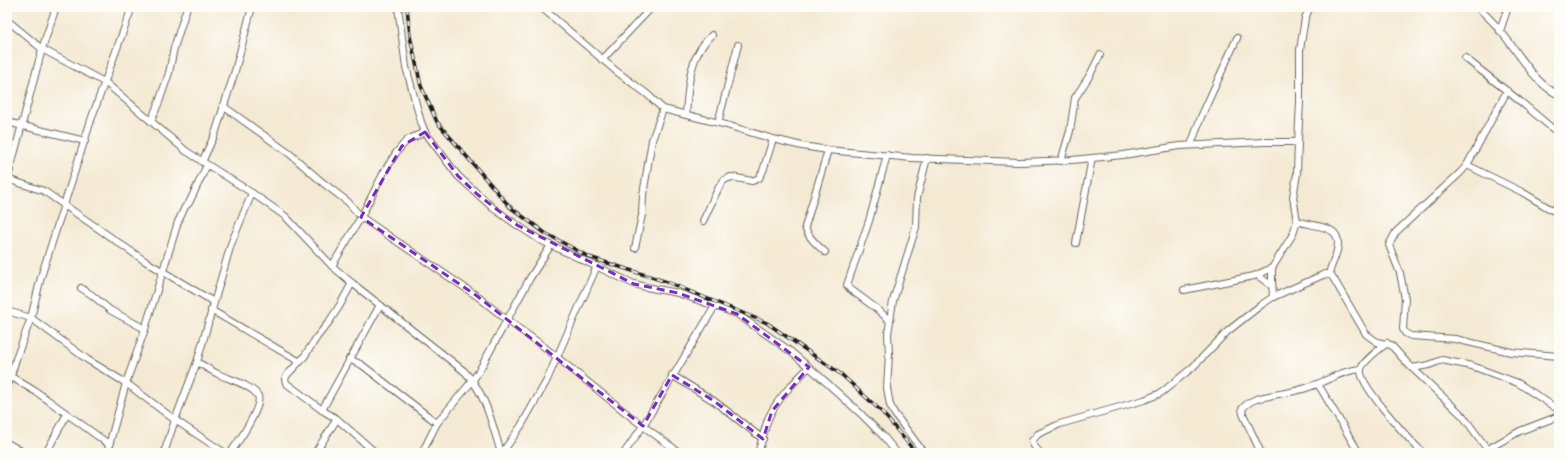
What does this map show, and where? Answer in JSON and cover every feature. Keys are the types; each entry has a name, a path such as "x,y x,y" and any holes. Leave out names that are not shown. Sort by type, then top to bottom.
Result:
{"street":[{"path":"56,7 42,49 23,126 7,180 44,191 145,261 214,302"},
{"path":"7,389 10,376 31,318 41,277 64,204 132,7"},
{"path":"151,121 160,102 169,73 174,48 187,7"},
{"path":"107,453 126,383 145,329 178,222 185,207 189,203 215,134 235,71 252,7"},
{"path":"398,7 406,67 425,132 458,176 477,194 517,226 551,245 641,286 678,292 737,314 790,351 809,367 860,413 883,436 897,453"},
{"path":"541,7 602,60 647,94 663,110 718,122 772,139 828,150 989,162 1061,161 1123,155 1191,145 1298,142"},
{"path":"602,60 652,7"},
{"path":"1274,297 1272,286 1272,268 1293,234 1297,221 1293,197 1297,174 1300,102 1300,50 1305,18 1310,7"},
{"path":"1477,7 1491,20 1542,85 1559,95"},
{"path":"1500,31 1508,7"},
{"path":"7,20 42,49 106,83 186,151 285,216 332,266 448,358 473,380 490,416 502,453"},
{"path":"686,115 690,74 698,51 704,42 712,35"},
{"path":"1191,145 1201,117 1237,38"},
{"path":"718,122 738,45"},
{"path":"1061,161 1070,131 1075,98 1090,75 1100,55"},
{"path":"1465,58 1559,134"},
{"path":"1507,91 1467,165 1396,232 1390,242 1390,249 1400,273 1405,299 1403,324 1405,333 1411,336 1430,336 1466,341 1511,352 1559,356"},
{"path":"223,106 290,154 348,202 361,217 466,288 557,357 643,426 680,453"},
{"path":"635,248 642,215 652,140 663,110"},
{"path":"7,122 85,141"},
{"path":"332,266 361,217 384,172 402,146 407,140 425,132"},
{"path":"703,221 719,187 724,180 731,177 752,181 759,178 763,171 772,139"},
{"path":"825,252 811,239 805,227 828,150"},
{"path":"887,155 869,221 847,285 850,289 878,309 889,320"},
{"path":"924,453 892,409 888,397 887,377 889,320 893,301 916,227 917,198 927,158"},
{"path":"1076,243 1092,158"},
{"path":"1467,165 1522,192 1552,210 1559,208"},
{"path":"164,453 174,420 197,362 231,244 252,193"},
{"path":"1297,221 1331,230 1336,234 1338,238 1338,249 1329,274"},
{"path":"422,453 437,423 473,380 551,245"},
{"path":"502,453 522,426 546,382 597,266"},
{"path":"1184,290 1257,275 1272,268"},
{"path":"1040,453 1034,446 1032,440 1038,434 1060,424 1144,400 1169,388 1228,330 1274,297 1320,275 1329,274 1342,291 1366,334 1377,342 1391,345 1412,368 1463,416 1489,451 1520,431 1559,416"},
{"path":"1257,275 1272,286"},
{"path":"352,283 340,305 300,362 287,375 285,381 322,410 337,419 376,453"},
{"path":"81,288 110,310 145,329"},
{"path":"322,410 380,305"},
{"path":"624,453 643,426 672,375 715,306"},
{"path":"212,310 300,362"},
{"path":"7,311 31,318 88,360 126,383 174,420 225,453"},
{"path":"1387,343 1363,364 1361,369 1363,379 1402,432 1420,450 1420,453"},
{"path":"349,359 362,365 437,423"},
{"path":"1412,368 1429,365 1442,360 1472,366 1518,383 1559,410"},
{"path":"197,362 217,374 240,383 256,393 258,397 259,402 241,438 230,453"},
{"path":"758,453 772,411 792,385 809,367"},
{"path":"1261,453 1243,414 1242,409 1245,405 1254,400 1303,389 1348,371 1361,369"},
{"path":"672,375 714,401 763,439"},
{"path":"10,376 38,393 110,445"},
{"path":"1318,384 1359,453"},
{"path":"46,453 68,414"},
{"path":"315,453 337,419"},
{"path":"7,443 25,453"}],"highlighted area":[{"path":"425,132 458,176 477,194 517,225 634,284 678,293 737,314 809,367 772,411 763,439 714,401 672,375 643,426 477,296 361,217 402,146"}],"railway":[{"path":"407,7 410,36 421,86 437,122 510,207 545,233 589,257 667,282 767,323 842,375 882,412 916,453"}]}
